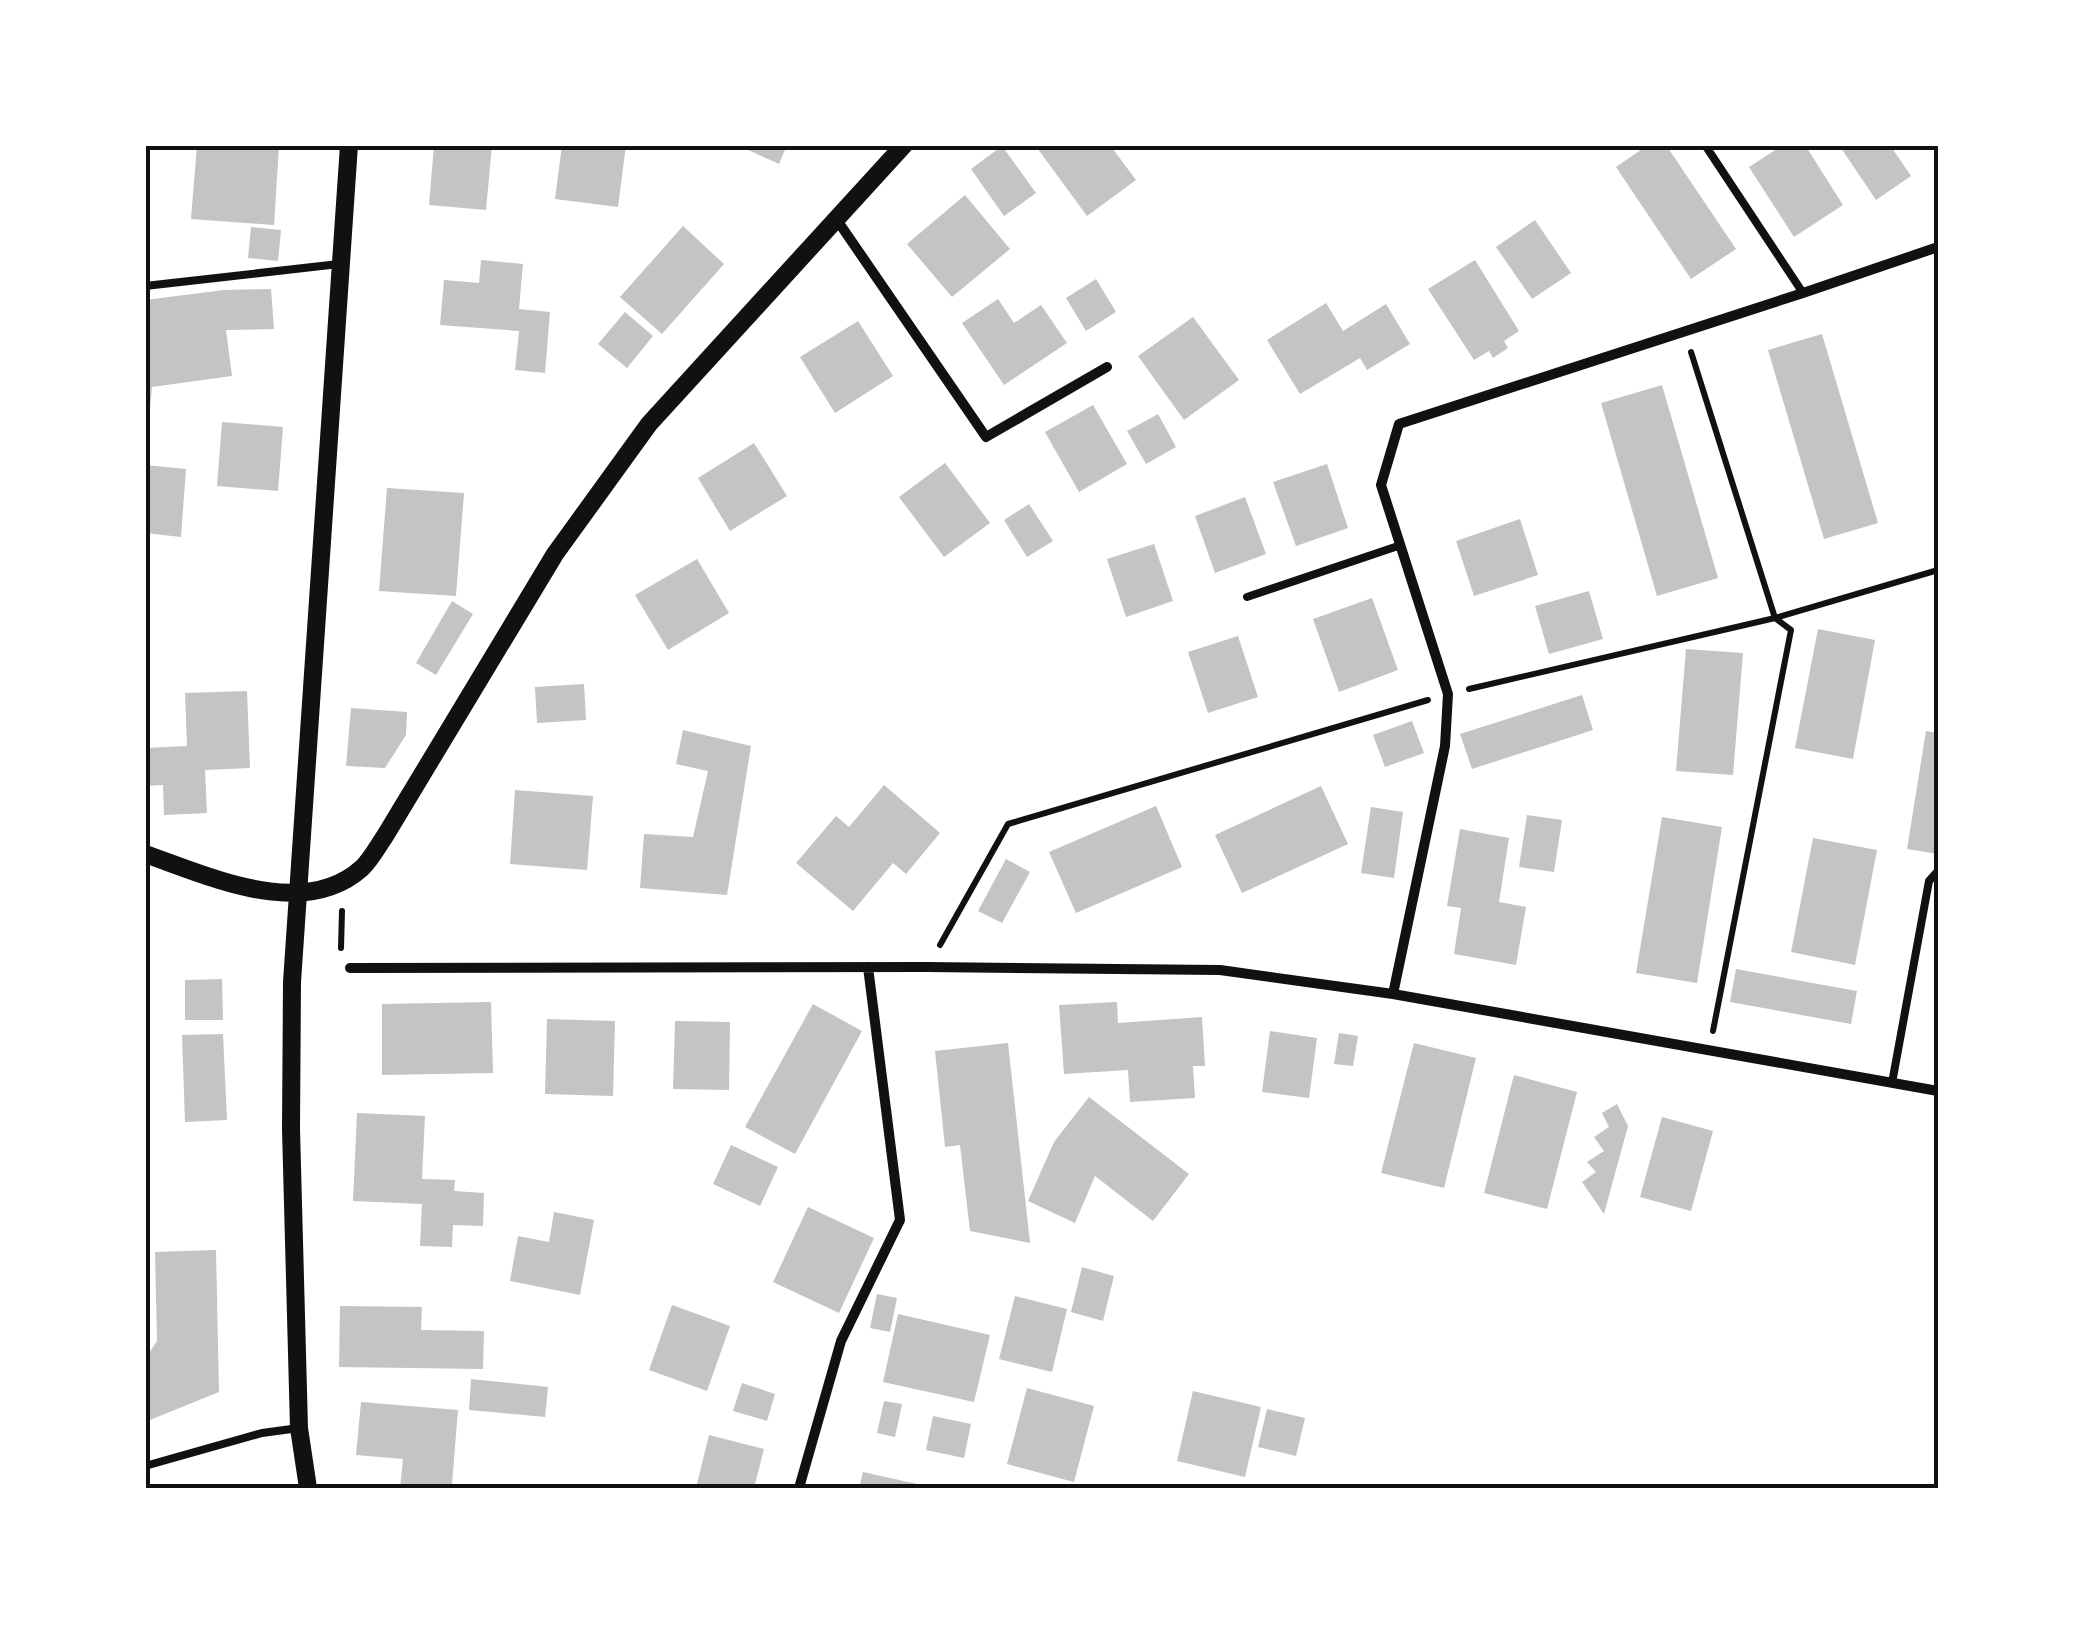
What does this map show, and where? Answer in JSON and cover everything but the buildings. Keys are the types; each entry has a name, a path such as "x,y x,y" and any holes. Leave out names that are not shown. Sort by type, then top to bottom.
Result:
{"street":[{"path":"308,1488 299,1428 291,1111 292,982 349,145"},
{"path":"145,854 249,890 299,894 342,882 364,866 555,554 649,424 904,145"},
{"path":"836,220 986,438 1107,367"},
{"path":"1393,994 1444,746 1448,694 1381,485 1399,424 1938,247"},
{"path":"799,1488 841,1342 900,1220 868,967"},
{"path":"350,968 1220,970 1393,994 1938,1091"}],"lane":[{"path":"1705,145 1803,293"},
{"path":"145,286 340,264"},
{"path":"1247,597 1401,545"},
{"path":"1892,1083 1928,881 1938,871"},
{"path":"145,1466 262,1432 299,1428"}],"path":[{"path":"1684,332 1775,618 1791,630 1710,1050"},
{"path":"928,967 1008,824 1448,694 1775,618 1938,570"},
{"path":"342,882 341,949 350,968"}]}
